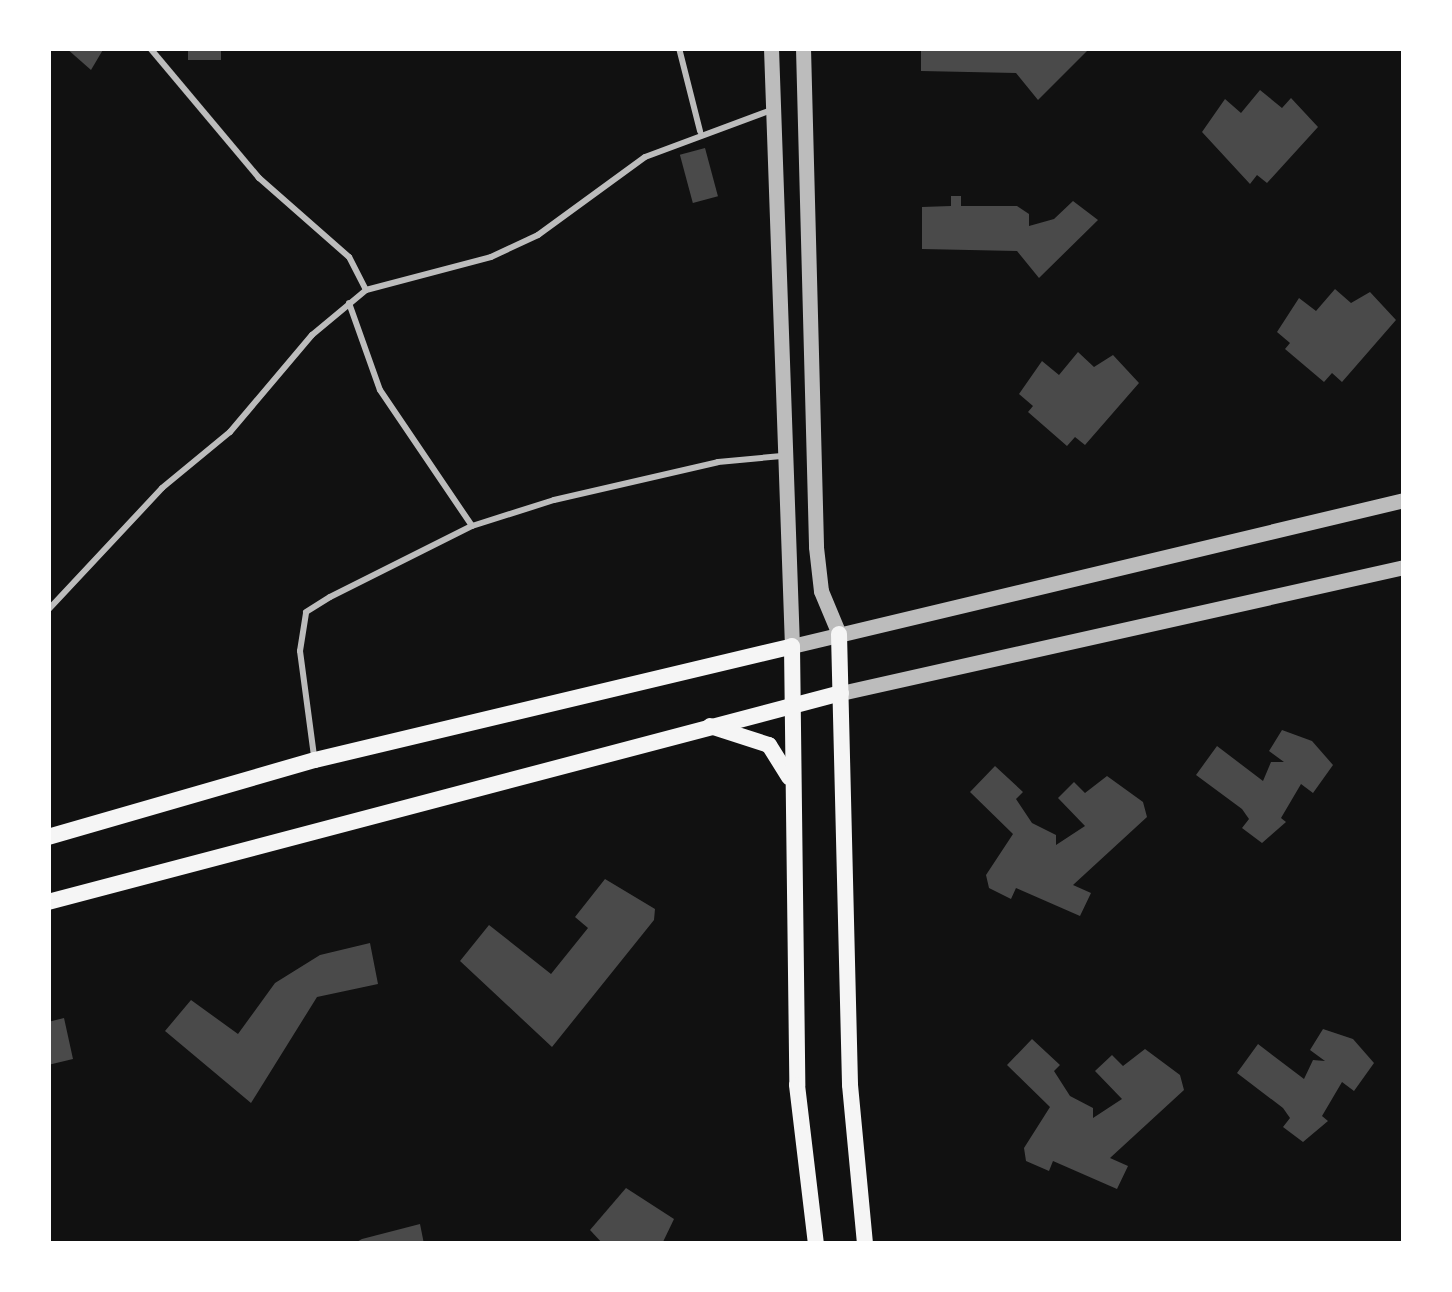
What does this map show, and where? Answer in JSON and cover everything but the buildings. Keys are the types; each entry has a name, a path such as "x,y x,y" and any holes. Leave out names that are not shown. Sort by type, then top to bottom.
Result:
{"main road":[{"path":"839,634 850,1085 866,1244"},
{"path":"48,837 315,760 792,646 797,1085 816,1244"},
{"path":"48,902 705,724 841,693"},
{"path":"705,724 769,745 794,789"}],"street":[{"path":"771,48 792,646 1404,500"},
{"path":"803,48 816,547 820,591 839,634"},
{"path":"841,693 1404,567"}],"lane":[{"path":"150,48 259,178 349,257 366,290"},
{"path":"679,48 700,131"},
{"path":"48,610 366,290 522,243 645,157 700,131 772,110"},
{"path":"349,303 380,390 472,526"},
{"path":"315,760 300,651 306,613 472,526 622,482 782,455"}]}
